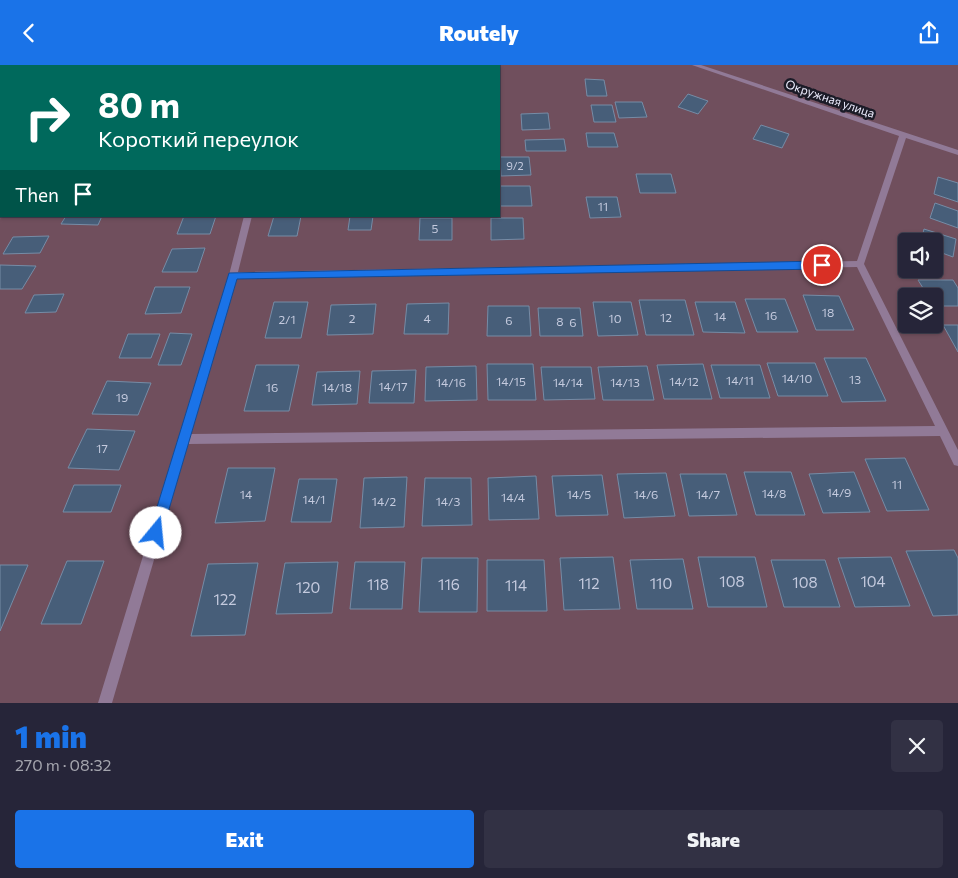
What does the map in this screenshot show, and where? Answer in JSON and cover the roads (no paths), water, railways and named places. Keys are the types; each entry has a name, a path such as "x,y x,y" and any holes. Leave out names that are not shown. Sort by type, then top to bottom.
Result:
{"street":[{"name":"Окружная улица","path":"695,65 958,153"},
{"path":"903,135 860,264 958,461"},
{"path":"105,703 233,275 248,217"},
{"path":"233,275 860,264"},
{"path":"184,439 943,431"}]}
